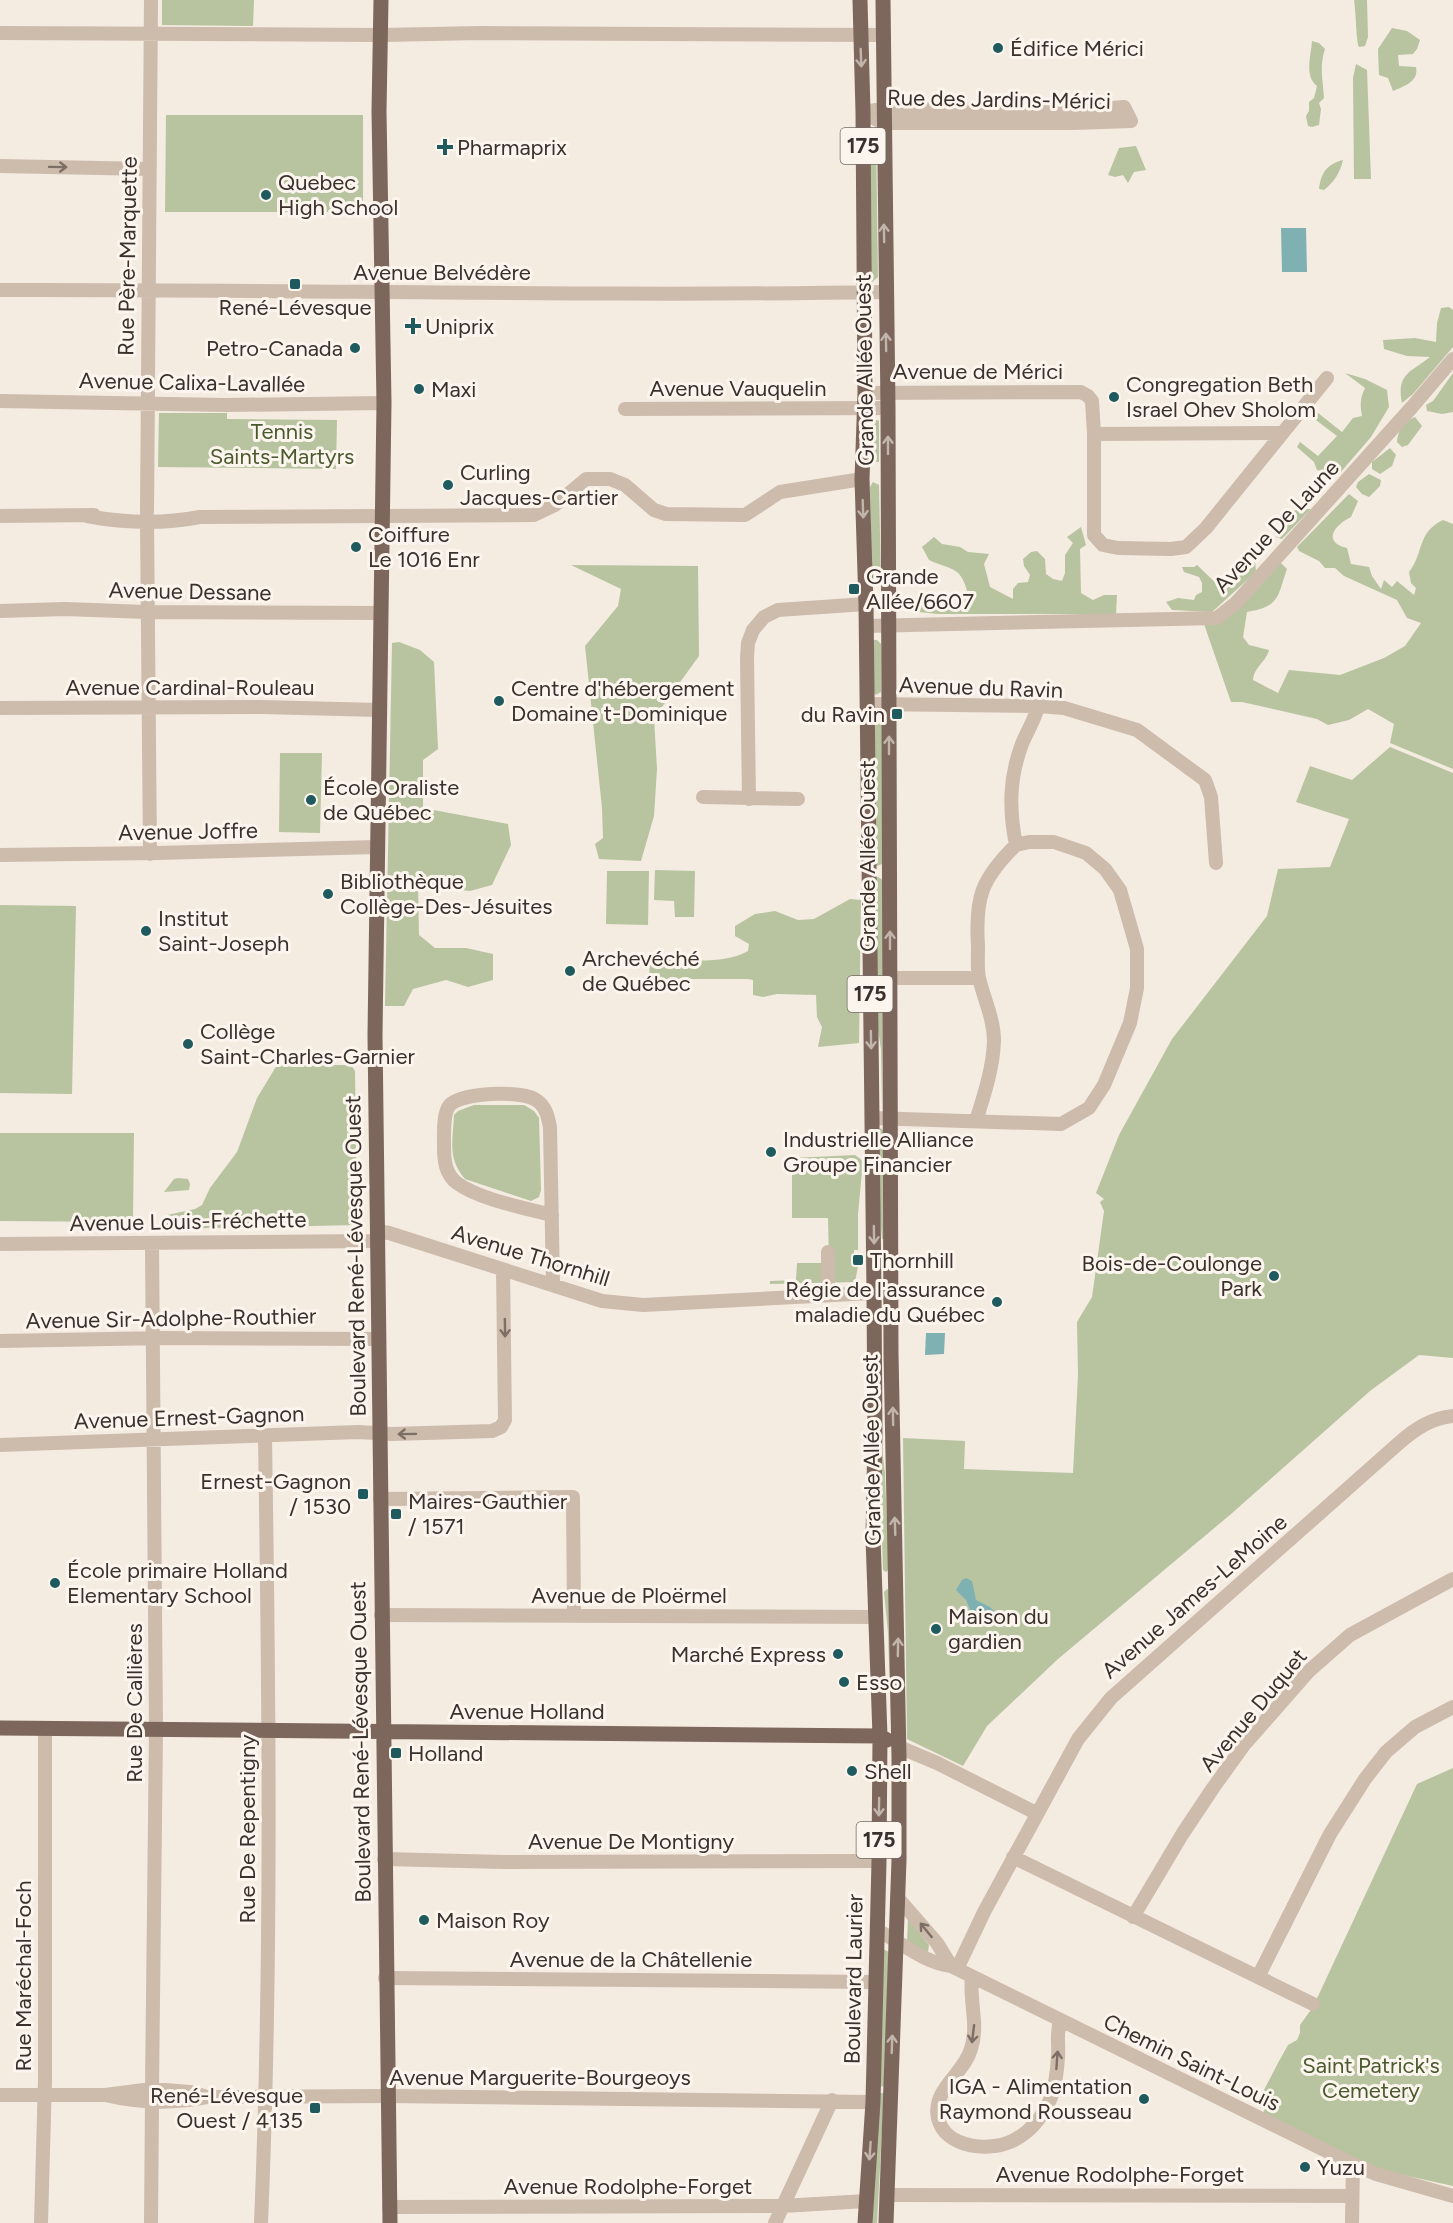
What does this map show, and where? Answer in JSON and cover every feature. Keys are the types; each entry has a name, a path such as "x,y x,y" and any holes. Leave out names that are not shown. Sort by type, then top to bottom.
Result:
{"main road":[{"name":"Boulevard René-Lévesque Ouest","path":"381,0 379,111 384,403 375,1021 385,1978 390,2215"},
{"name":"Grande Allée Ouest","path":"860,0 863,112 862,479 866,604 874,1293 873,1538 880,1736"},
{"name":"Grande Allée Ouest","path":"883,0 886,393 888,408 891,1292 899,1747"},
{"path":"869,871 890,871"},
{"name":"Avenue Holland","path":"0,1728 880,1736 899,1747"},
{"name":"Boulevard Laurier","path":"865,2223 873,2102 880,1736"},
{"name":"Boulevard Laurier","path":"885,2223 896,1940 899,1747"}],"street":[{"name":"Rue Père-Marquette","path":"150,854 146,612 151,0"},
{"path":"0,33 883,35"},
{"name":"Rue des Jardins-Mérici","path":"863,112 883,116 1073,123 1131,121 1124,107 883,116"},
{"path":"0,166 149,170"},
{"name":"Avenue Belvédère","path":"0,290 382,293 885,292"},
{"name":"Avenue De Laune","path":"866,626 1217,618 1236,603 1412,408 1453,359"},
{"name":"Avenue de Mérici","path":"864,401 886,393 1081,392 1092,401 1094,535 1103,545 1118,548 1171,549 1186,547 1206,528 1327,378"},
{"name":"Avenue Calixa-Lavallée","path":"0,401 225,405 384,403"},
{"name":"Avenue Vauquelin","path":"625,409 864,401 888,408"},
{"path":"1094,434 1282,433"},
{"path":"0,516 87,516 110,520 147,517 180,520 200,517 534,515 555,505 586,479 610,479 625,485 654,510 666,514 745,515 780,492 862,479"},
{"path":"749,799 747,658 748,643 753,630 764,617 778,609 866,604"},
{"name":"Avenue Dessane","path":"0,611 65,609 146,612 380,613"},
{"name":"Avenue du Ravin","path":"867,704 1064,708 1137,730 1205,780 1211,797 1216,863"},
{"path":"1016,845 1010,795 1013,773 1038,706"},
{"name":"Avenue Cardinal-Rouleau","path":"0,708 379,710"},
{"path":"703,796 798,799"},
{"path":"872,1118 1061,1124 1089,1107 1104,1085 1130,1023 1137,988 1137,949 1120,890 1105,869 1086,853 1054,842 1029,842 1016,845 993,870 985,883 977,908 979,978 989,1010 994,1040 990,1073 976,1121"},
{"name":"Avenue Joffre","path":"0,855 150,854 377,847"},
{"path":"890,978 979,978"},
{"path":"552,1215 478,1193 455,1182 448,1172 444,1142 447,1108 454,1100 472,1095 523,1094 544,1107 550,1127 552,1215 553,1285"},
{"name":"Avenue Thornhill","path":"377,1236 389,1233 602,1301 643,1305 891,1292"},
{"name":"Avenue Louis-Fréchette","path":"0,1244 152,1244 377,1236"},
{"name":"Rue De Callières","path":"151,2223 156,1729 152,1244"},
{"path":"828,1252 828,1286"},
{"name":"Avenue Ernest-Gagnon","path":"0,1445 358,1432 380,1434 492,1431 501,1427 505,1420 503,1270"},
{"name":"Avenue Sir-Adolphe-Routhier","path":"0,1341 379,1338"},
{"name":"Avenue James-LeMoine","path":"954,1968 1078,1739 1111,1698 1399,1443 1424,1425 1453,1416"},
{"name":"Rue De Repentigny","path":"261,2223 266,2097 268,1730 265,1436"},
{"path":"380,1499 573,1497 574,1616"},
{"name":"Avenue Duquet","path":"1133,1917 1213,1788 1244,1745 1309,1671 1350,1635 1453,1579"},
{"name":"Avenue de Ploërmel","path":"381,1615 876,1617"},
{"path":"1258,1977 1330,1834 1365,1779 1386,1752 1415,1727 1453,1707"},
{"name":"Rue Maréchal-Foch","path":"41,2223 44,2095 45,1728"},
{"name":"Avenue Holland","path":"899,1747 937,1763 1036,1813"},
{"path":"1013,1857 1313,2004"},
{"name":"Avenue De Montigny","path":"384,1859 503,1862 879,1861"},
{"name":"Chemin Saint-Louis","path":"897,1897 937,1943 954,1968"},
{"name":"Chemin Saint-Louis","path":"877,1930 906,1948 942,1965 954,1968 1353,2164 1376,2174 1453,2196"},
{"path":"972,1977 971,2005 975,2028 971,2051 939,2098 937,2110 942,2127 948,2136 959,2143 971,2146 994,2146 1014,2140 1039,2118 1054,2089 1058,2056 1056,2035 1060,2021"},
{"name":"Avenue de la Châtellenie","path":"385,1978 875,1982"},
{"name":"Avenue Marguerite-Bourgeoys","path":"0,2095 152,2096 190,2092 208,2097 388,2096 873,2102"},
{"path":"775,2223 832,2100"},
{"path":"1352,2223 1353,2164"},
{"name":"Avenue Rodolphe-Forget","path":"887,2195 1352,2196"},
{"name":"Avenue Rodolphe-Forget","path":"390,2215 783,2206 866,2201"}],"green space":[{"path":"162,0 254,0 253,26 162,25"},
{"path":"1354,0 1367,0 1368,37 1365,46 1359,47 1358,44"},
{"path":"1392,28 1407,31 1420,40 1413,54 1398,55 1399,66 1416,67 1415,76 1410,82 1393,91 1388,78 1379,75 1378,49"},
{"path":"1312,41 1319,43 1325,49 1322,68 1324,98 1319,103 1321,109 1319,125 1312,127 1308,126 1306,116 1309,111 1309,102 1314,98 1317,86 1309,71"},
{"path":"1356,64 1367,70 1371,179 1354,179 1353,78"},
{"path":"166,115 363,115 363,212 165,212"},
{"path":"872,128 876,133 878,277 871,283 869,129"},
{"path":"1136,146 1146,170 1134,172 1128,183 1123,175 1115,177 1108,175 1119,148"},
{"path":"1343,160 1334,180 1324,190 1319,189 1321,178 1326,170"},
{"path":"1449,307 1453,310 1453,347 1413,394 1402,403 1403,380 1411,370 1430,357 1407,356 1384,349 1383,340 1415,338 1436,342 1441,308"},
{"path":"1345,373 1365,379 1387,390 1389,407 1371,437 1340,473 1326,473 1317,470 1314,462 1297,447 1300,442 1318,456 1337,436 1308,414 1313,409 1342,432 1353,418 1362,416 1361,402 1365,388"},
{"path":"1453,373 1453,412 1442,414 1427,411 1426,405 1433,401"},
{"name":"Tennis Saints-Martyrs","path":"159,413 227,413 227,419 337,420 336,469 158,467"},
{"path":"1415,417 1422,426 1408,445 1402,447 1397,442 1400,430 1407,421"},
{"path":"870,420 879,421 879,462 870,462"},
{"path":"1390,448 1396,455 1392,466 1380,474 1372,469 1372,462"},
{"path":"1369,474 1381,480 1380,486 1369,497 1362,494 1356,487 1358,482"},
{"path":"873,482 879,485 881,582 877,586 871,584 870,487"},
{"path":"1349,494 1358,501 1351,517 1340,524 1333,533 1333,538 1339,545 1347,548 1351,564 1369,567 1381,589 1384,580 1392,587 1397,581 1414,595 1416,588 1411,583 1409,572 1425,537 1435,525 1443,520 1453,524 1453,769 1390,743 1394,724 1368,709 1349,720 1328,725 1317,719 1242,702 1231,702 1204,624 1280,562 1287,569 1279,594 1266,607 1247,612 1243,637 1249,645 1269,650 1253,680 1278,693 1289,670 1340,675 1384,658 1405,646 1421,623 1407,618 1397,600 1344,576 1335,568 1325,568 1319,561 1299,551 1297,547"},
{"path":"1297,509 1311,509 1282,539 1276,537 1289,515"},
{"path":"1081,527 1086,545 1080,549 1081,593 1093,600 1104,595 1117,595 1116,614 938,614 919,612 923,602 931,597 951,605 963,604 968,594 959,574 929,560 922,547 934,537 942,544 960,547 968,552 989,554 984,564 990,587 1013,599 1013,589 1018,583 1028,582 1030,575 1024,566 1023,559 1031,552 1037,551 1045,559 1046,574 1062,581 1065,573 1065,555 1073,543 1067,537"},
{"path":"1245,558 1255,559 1256,572 1212,612 1172,610 1166,602 1178,598 1194,600 1196,595 1202,592 1199,577 1184,572 1182,567 1197,565 1222,589 1238,574 1240,564"},
{"path":"571,565 698,566 699,656 654,718 657,769 654,816 641,861 599,859 595,844 603,838 602,808 585,646 618,606 621,589"},
{"path":"874,640 881,644 881,692 876,695 874,693"},
{"path":"399,642 420,650 434,662 438,749 423,760 423,808 508,824 511,845 492,885 470,891 418,885 419,935 435,948 466,948 493,954 493,980 468,987 446,980 413,989 404,1006 385,1006 392,643"},
{"path":"876,721 882,724 882,864 877,866 875,864 874,723"},
{"name":"Bois-de-Coulonge Park","path":"1390,747 1453,773 1453,1358 1419,1355 1370,1391 1231,1514 1058,1659 987,1726 963,1766 907,1739 903,1438 965,1441 964,1469 1073,1473 1078,1375 1077,1322 1092,1297 1104,1211 1100,1202 1104,1199 1096,1193 1119,1135 1172,1039 1267,916 1278,869 1330,867 1349,819 1296,802 1310,766 1352,780"},
{"path":"280,753 322,753 320,833 279,832"},
{"path":"655,870 695,871 694,917 675,917 674,901 654,900"},
{"path":"607,871 649,871 648,925 606,924"},
{"path":"878,877 883,880 882,1105 881,1049 876,1018 875,879"},
{"path":"850,899 861,900 859,1043 818,1047 822,1027 817,1017 816,995 777,994 763,997 753,995 753,980 748,979 649,979 650,958 713,960 738,956 748,951 749,944 735,936 735,926 755,914 775,911 798,920 814,919"},
{"path":"0,905 76,906 72,1094 0,1093"},
{"path":"277,1065 351,1065 355,1071 357,1225 166,1229 167,1215 195,1209 202,1205 210,1188 237,1152 257,1098"},
{"path":"474,1105 524,1105 534,1111 539,1118 541,1190 539,1197 531,1201 465,1179 459,1171 452,1149 454,1115"},
{"path":"880,1128 883,1130 884,1239 882,1239 875,1160"},
{"path":"0,1133 134,1133 133,1222 0,1221"},
{"path":"855,1155 863,1161 858,1214 858,1250 854,1250 854,1266 858,1266 855,1282 770,1284 770,1281 796,1280 797,1263 829,1263 828,1218 792,1218 792,1158"},
{"path":"174,1179 188,1179 189,1190 164,1192"},
{"path":"879,1447 882,1447 885,1474 889,1569 886,1572 883,1570"},
{"path":"887,1589 890,1590 891,1722 884,1592"},
{"name":"Saint Patrick's Cemetery","path":"1453,1768 1453,2186 1353,2164 1261,2117 1265,2109 1259,2107 1264,2090 1288,2045 1297,2040 1300,2025 1313,2007 1417,1784"},
{"path":"908,1918 929,1945 928,1952 907,1943"},
{"path":"883,1949 889,1952 884,2086 879,2087"},
{"path":"878,2093 884,2093 877,2223 872,2223"}],"water":[{"path":"1281,228 1306,228 1307,272 1282,272"},
{"path":"926,1333 945,1333 944,1354 925,1355"},
{"path":"966,1578 972,1581 976,1600 995,1612 992,1619 977,1619 966,1600 956,1590"}],"place":[{"name":"Édifice Mérici","path":"998,48"},
{"name":"Pharmaprix","path":"445,147"},
{"name":"Quebec High School","path":"266,195"},
{"name":"René-Lévesque","path":"295,284"},
{"name":"Uniprix","path":"413,326"},
{"name":"Petro-Canada","path":"355,348"},
{"name":"Maxi","path":"419,389"},
{"name":"Congregation Beth Israel Ohev Sholom","path":"1114,397"},
{"name":"Curling Jacques-Cartier","path":"448,485"},
{"name":"Coiffure Le 1016 Enr","path":"356,547"},
{"name":"Grande Allée/6607","path":"854,589"},
{"name":"Centre d'hébergement Domaine t-Dominique","path":"499,701"},
{"name":"du Ravin","path":"897,714"},
{"name":"École Oraliste de Québec","path":"311,800"},
{"name":"Bibliothèque Collège-Des-Jésuites","path":"328,894"},
{"name":"Institut Saint-Joseph","path":"146,931"},
{"name":"Archevéché de Québec","path":"570,971"},
{"name":"Collège Saint-Charles-Garnier","path":"188,1044"},
{"name":"Industrielle Alliance Groupe Financier","path":"771,1152"},
{"name":"Thornhill","path":"858,1260"},
{"name":"Bois-de-Coulonge Park","path":"1274,1276"},
{"name":"Régie de l'assurance maladie du Québec","path":"997,1302"},
{"name":"Ernest-Gagnon / 1530","path":"363,1494"},
{"name":"Maires-Gauthier / 1571","path":"396,1514"},
{"name":"École primaire Holland Elementary School","path":"55,1583"},
{"name":"Maison du gardien","path":"936,1629"},
{"name":"Marché Express","path":"838,1654"},
{"name":"Esso","path":"844,1682"},
{"name":"Holland","path":"396,1753"},
{"name":"Shell","path":"852,1771"},
{"name":"Maison Roy","path":"424,1920"},
{"name":"IGA - Alimentation Raymond Rousseau","path":"1144,2099"},
{"name":"René-Lévesque Ouest / 4135","path":"315,2108"},
{"name":"Yuzu","path":"1305,2167"}]}
